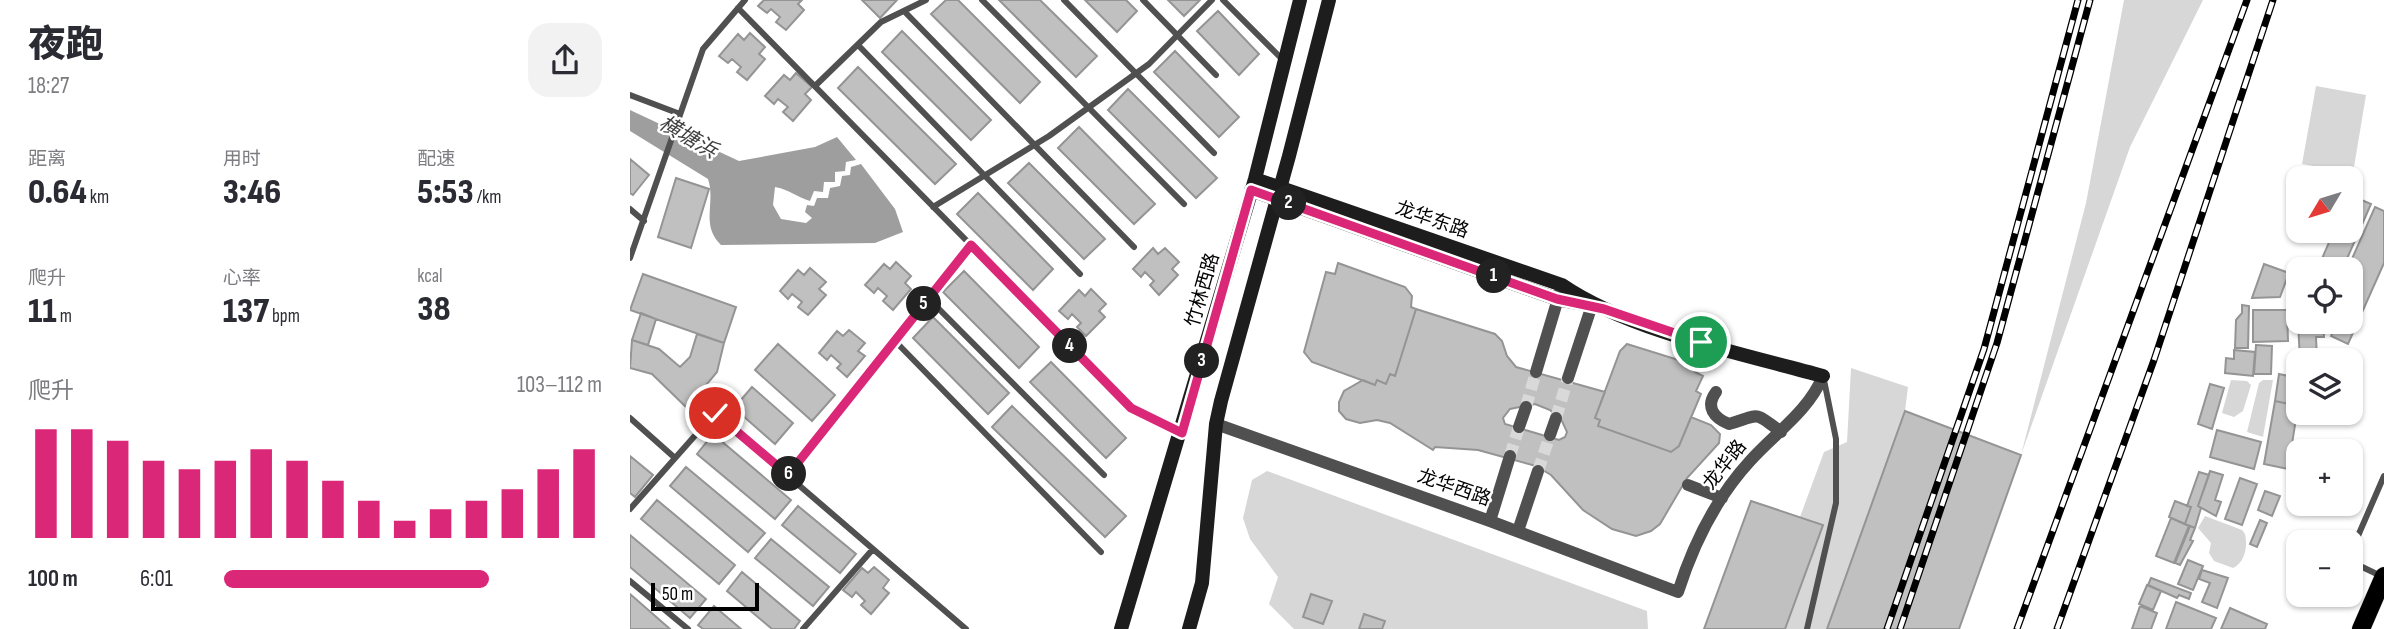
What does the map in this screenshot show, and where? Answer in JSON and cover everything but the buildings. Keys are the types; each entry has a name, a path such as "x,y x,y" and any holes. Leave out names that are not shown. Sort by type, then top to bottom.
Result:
{"main road":[{"name":"竹林西路","path":"1121,629 1182,433 1253,184 1300,0"},
{"path":"1189,629 1202,583 1216,424 1329,0"},
{"name":"龙华东路","path":"1253,184 1701,342 1823,376"},
{"path":"2361,629 2384,577"}],"street":[{"path":"1536,372 1560,292"},
{"path":"1568,378 1592,305"},
{"name":"龙华路","path":"1678,592 1689,558 1722,498 1751,460 1793,421 1823,376"},
{"path":"1716,393 1711,400 1711,409 1718,419 1729,424 1749,415 1762,416 1781,432"},
{"path":"1519,427 1526,407"},
{"path":"1550,435 1556,418"},
{"name":"龙华西路","path":"1216,424 1518,531 1678,592"},
{"path":"1490,521 1510,456"},
{"path":"1518,531 1538,471"},
{"path":"1688,485 1722,498"}],"lane":[{"path":"630,258 703,49 745,0"},
{"path":"815,86 881,22 926,0"},
{"path":"982,0 1184,204"},
{"path":"1064,0 1214,153"},
{"path":"1143,0 1216,75"},
{"path":"933,207 1034,145 1136,73 1212,0"},
{"path":"1223,0 1285,62"},
{"path":"738,8 1131,408 1182,433"},
{"path":"904,11 1134,247"},
{"path":"858,45 1080,274"},
{"path":"630,95 680,114"},
{"path":"630,209 644,220"},
{"path":"788,475 971,245"},
{"path":"928,298 1104,475"},
{"path":"895,341 1101,552"},
{"path":"1807,629 1836,503 1836,439 1823,376"},
{"path":"630,509 715,413 966,629"},
{"path":"630,418 675,458"},
{"path":"2384,476 2351,552 2356,564 2384,577"},
{"path":"803,629 873,549"},
{"path":"630,581 688,629"}],"shaded area":[{"path":"2124,0 2203,0 2130,147 2021,455 2086,203"},
{"path":"2316,86 2366,95 2354,166 2302,164"},
{"path":"630,110 739,161 815,147 837,137 856,160 846,162 845,171 835,172 835,182 824,182 823,192 814,191 810,201 775,187 773,205 781,219 806,223 812,218 805,212 807,205 814,206 817,198 828,198 830,188 840,186 842,176 850,175 851,167 861,164 895,209 903,232 875,243 721,245 711,230 708,179 630,131"},
{"path":"1851,368 1908,387 1905,411 1827,629 1785,629 1823,525 1800,517 1824,452 1847,442"},
{"path":"2231,380 2247,381 2251,385 2243,411 2234,417 2222,413"},
{"path":"2273,380 2263,437 2247,432 2259,383"},
{"path":"1267,471 1647,611 1648,629 1294,629 1269,604 1278,577 1250,539 1243,518 1252,480"},
{"path":"2205,516 2242,530 2245,534 2245,554 2237,566 2233,568 2214,561 2209,553 2211,543 2198,528"}],"tunnel":[{"path":"1526,407 1536,372"},
{"path":"1556,418 1568,378"},
{"path":"1510,456 1519,427"},
{"path":"1538,471 1550,435"}],"railway":[{"path":"1887,629 1984,349 2078,0"},
{"path":"1900,629 1997,343 2090,0"},
{"path":"2017,629 2247,0"},
{"path":"2057,629 2154,360 2273,0"}],"route":[{"path":"715,413 788,475 971,245 1131,408 1182,433 1251,190 1557,299 1592,305 1701,342"}],"water label":[{"name":"横塘浜","path":"688,137"}]}
